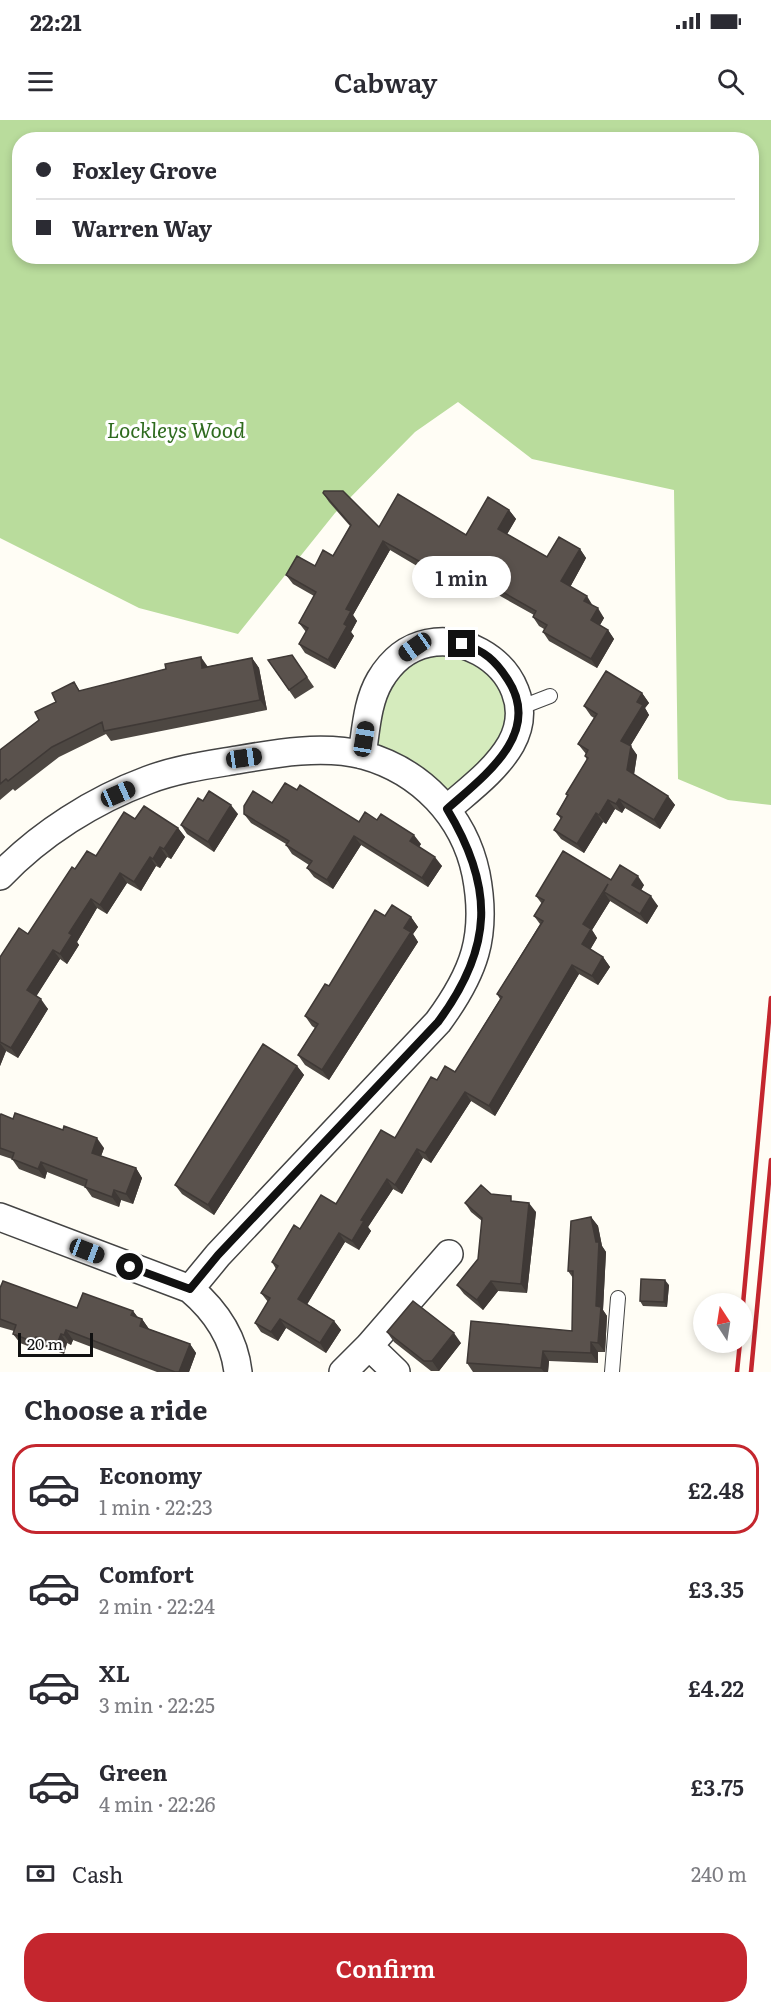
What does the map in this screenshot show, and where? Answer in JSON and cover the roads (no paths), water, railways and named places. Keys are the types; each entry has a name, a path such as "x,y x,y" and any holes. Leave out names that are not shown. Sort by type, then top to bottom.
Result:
{"street":[{"path":"362,755 369,707 380,680 394,661 415,647 439,640 481,650 500,667 512,685 519,708 518,726 512,743 494,768 447,809"},
{"path":"0,876 55,828 147,780 188,768 302,751 362,755 408,775 429,790 447,809 463,835 474,866 481,917 479,945 470,972 458,996 438,1022 218,1255 190,1289"},
{"path":"0,1217 190,1289 210,1306 223,1325 232,1344 238,1372"},
{"path":"343,1372 369,1346 449,1254"},
{"path":"369,1346 396,1372"}],"lane":[{"path":"519,708 550,696"},
{"path":"612,1372 618,1298"}],"railway":[{"path":"744,1293 771,998"},
{"path":"751,1372 771,1160"},
{"path":"737,1372 739,1353"}],"park label":[{"name":"Lockleys Wood","path":"176,431"}]}
